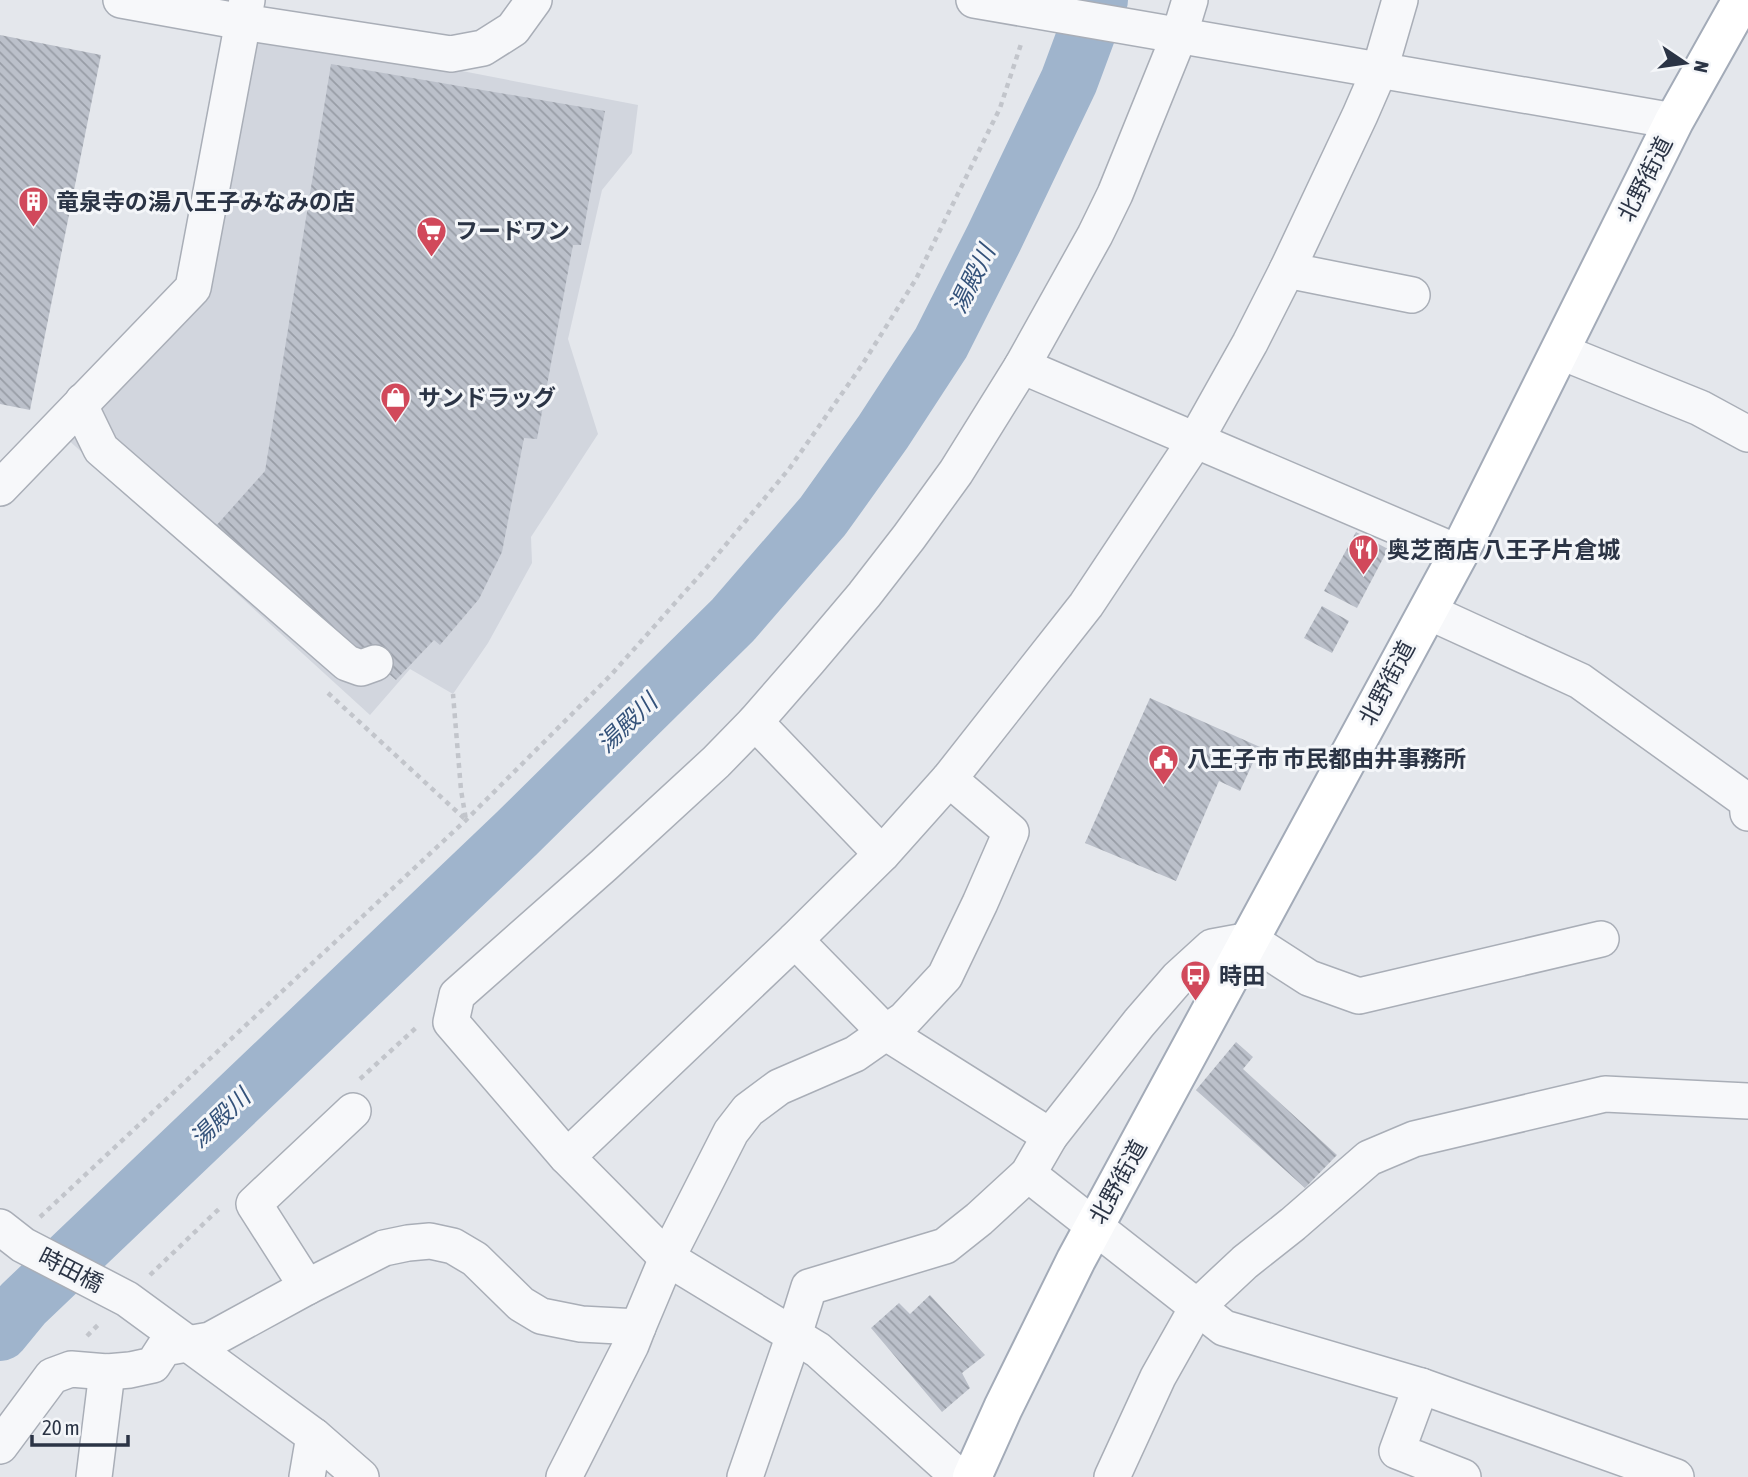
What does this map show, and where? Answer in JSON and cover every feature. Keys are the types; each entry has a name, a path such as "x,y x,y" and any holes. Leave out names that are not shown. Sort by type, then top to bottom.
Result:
{"main road":[{"name":"北野街道","path":"972,1477 1030,1353 1095,1225 1459,553 1674,121 1742,0"}],"street":[{"path":"121,0 245,11 451,54 482,48 513,29 534,0"},
{"path":"974,0 1041,8 1163,33 1674,121"},
{"path":"959,1477 818,1350 667,1258 567,1157 451,1022 457,995 652,822 755,722 864,595 909,537 956,472 1022,366 1072,278 1110,205 1163,33 1190,0"},
{"path":"567,1157 882,854 949,779 1086,605 1195,441 1250,343 1287,270 1380,69 1401,0"},
{"path":"0,488 193,288 245,11"},
{"path":"1287,270 1412,295"},
{"path":"1559,351 1700,408 1748,434"},
{"path":"1022,366 1459,553"},
{"path":"83,401 84,414 114,447 346,663 361,668 375,663"},
{"path":"1427,611 1580,681 1747,801 1748,813"},
{"path":"755,722 882,854"},
{"path":"564,1477 631,1345 667,1258 731,1132 748,1110 779,1087 855,1054 905,1019 945,976 1011,832 949,779"},
{"path":"744,1477 809,1287 945,1246 979,1219 1028,1174 1050,1136 1139,1024 1178,978 1212,947 1250,940 1309,978 1359,996 1601,939"},
{"path":"795,940 885,1032 1050,1136"},
{"path":"1112,1477 1158,1377 1198,1306 1245,1262 1368,1158 1414,1139 1605,1094 1748,1101"},
{"path":"307,1287 254,1205 353,1111"},
{"path":"1028,1174 1224,1328 1421,1386 1676,1477"},
{"name":"時田橋","path":"13,1237 124,1297 314,1436 362,1477"},
{"path":"0,1446 52,1376 71,1369 107,1372 153,1365 164,1348 210,1340 384,1248 408,1243 430,1241 453,1246 475,1259 521,1304 541,1316 581,1324 638,1327"},
{"path":"94,1477 107,1372"},
{"path":"1421,1386 1397,1451 1463,1477"},
{"path":"307,1477 314,1436"}],"path":[{"path":"13,1237 466,820 611,676 708,566 789,469 862,365 915,279 1000,108 1041,8"},
{"path":"453,694 466,820"},
{"path":"430,786 466,820"}],"shaded area":[{"path":"265,33 638,105 632,153 602,190 568,339 598,434 531,537 532,563 488,643 453,694 410,669 370,715 64,436 202,291 246,48"}],"building":[{"name":"竜泉寺の湯八王子みなみの店","path":"0,35 101,55 30,410 0,404"},
{"path":"331,64 605,111 581,245 573,245 537,439 524,438 502,552 479,599 440,645 434,640 396,680 215,527 265,471"},
{"path":"1356,532 1388,549 1357,608 1324,591"},
{"path":"1322,606 1349,621 1332,653 1304,638"},
{"name":"八王子市 市民都由井事務所","path":"1150,698 1260,747 1240,791 1219,781 1176,881 1085,843"},
{"path":"1236,1042 1253,1057 1243,1069 1337,1155 1305,1188 1196,1090"},
{"path":"930,1295 985,1355 962,1373 970,1388 942,1412 871,1328 899,1303 910,1314"}],"waterway":[{"name":"湯殿川","path":"0,1332 23,1304 516,834 733,620 823,516 883,432 941,343 1069,81 1099,0"}],"place":[{"name":"竜泉寺の湯八王子みなみの店","path":"33,229"},
{"name":"フードワン","path":"432,258"},
{"name":"サンドラッグ","path":"395,425"},
{"name":"奥芝商店 八王子片倉城","path":"1364,577"},
{"name":"八王子市 市民都由井事務所","path":"1164,786"},
{"name":"時田","path":"1196,1003"}]}
